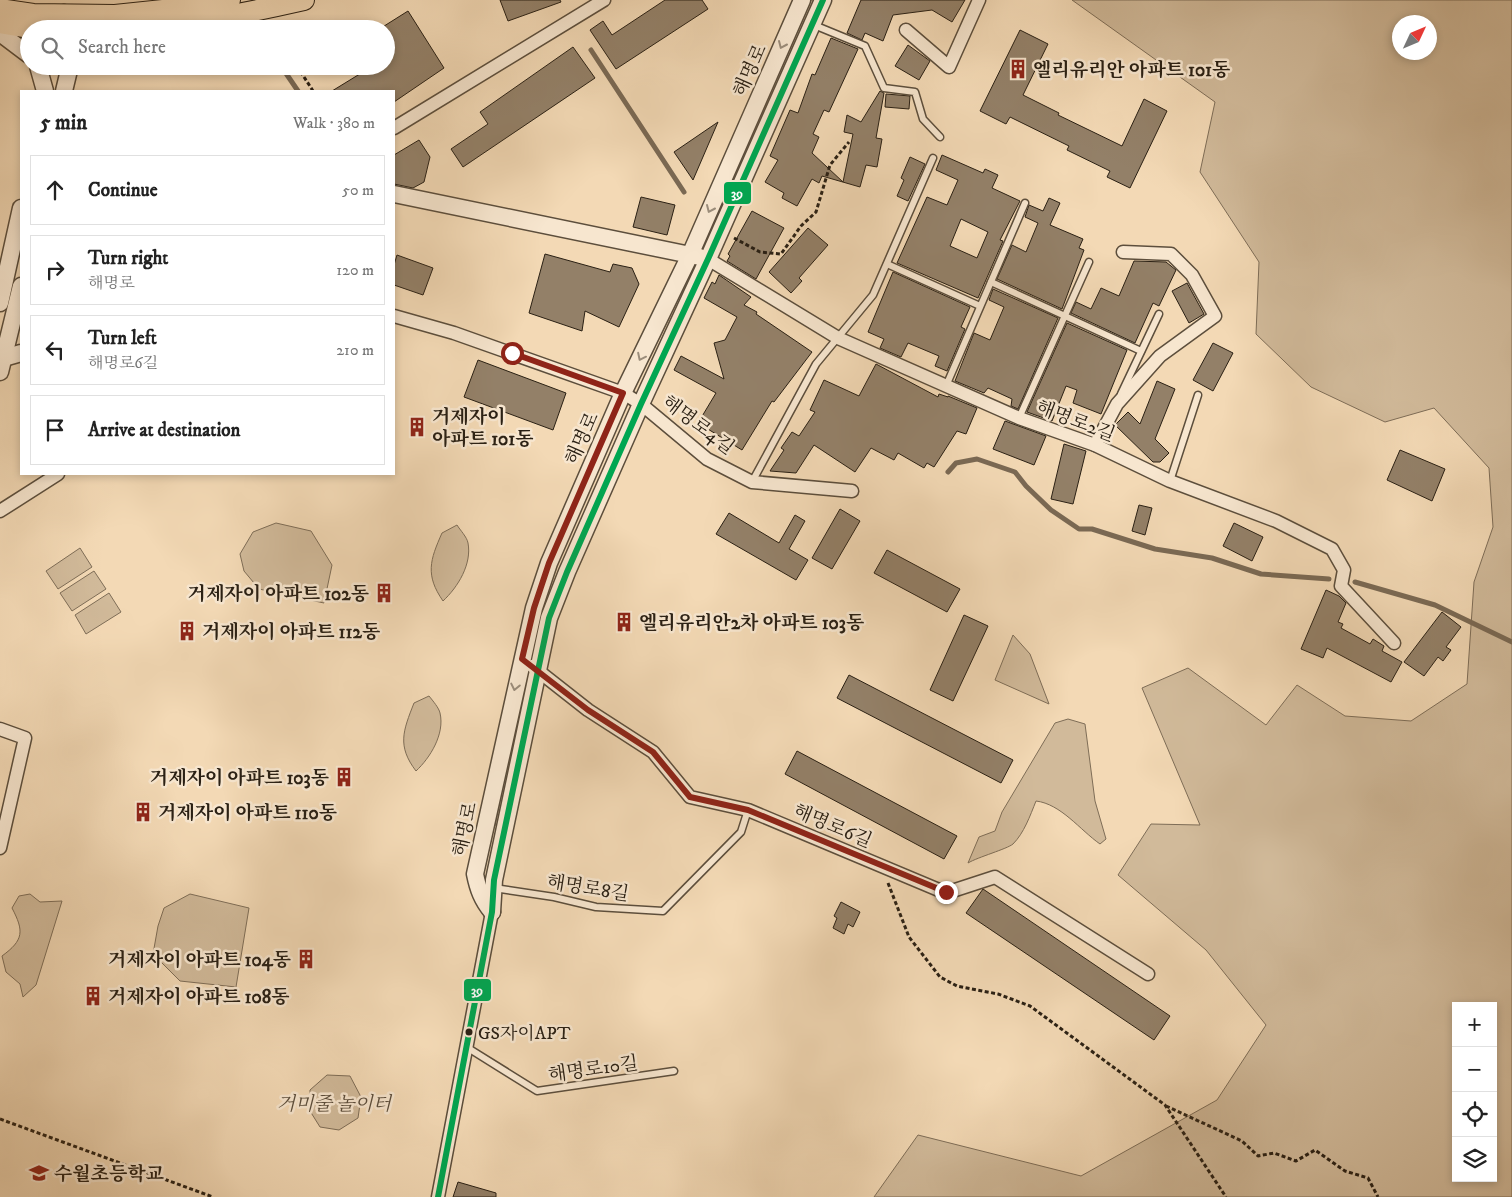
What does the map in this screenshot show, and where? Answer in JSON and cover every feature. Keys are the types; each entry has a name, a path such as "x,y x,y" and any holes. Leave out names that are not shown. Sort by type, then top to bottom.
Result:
{"main road":[{"path":"79,20 230,0"},
{"path":"205,20 304,0"},
{"path":"1,12 33,14 66,20"},
{"path":"1,12 20,22"}],"street":[{"path":"395,127 604,0"},
{"name":"해명로","path":"492,912 484,903 475,874 534,608 549,563 623,393 690,255 802,0"},
{"name":"해명로","path":"438,1197 468,1048 492,912 494,888 549,618 567,572 641,404 708,259 823,0"},
{"path":"906,30 949,67 979,0"},
{"path":"0,33 20,48"},
{"path":"41,75 46,90"},
{"path":"46,90 50,75"},
{"path":"64,88 68,75"},
{"path":"64,88 72,75"},
{"path":"395,194 708,259"},
{"path":"0,303 20,213"},
{"path":"1096,445 1116,404 1160,356 1215,316 1192,275 1171,254 1123,252"},
{"name":"해명로2길","path":"708,259 838,338 1019,418 1096,445 1170,481 1276,520 1332,549 1344,570 1341,586 1394,643"},
{"path":"20,297 5,352 20,353"},
{"name":"해명로4길","path":"395,316 454,333 623,393 641,404 707,459 752,482 852,491"},
{"path":"0,512 56,475"},
{"name":"해명로6길","path":"522,659 588,710 653,752 690,797 748,810 946,892 996,877 1148,974"},
{"path":"0,730 25,738 0,848"}],"lane":[{"path":"813,24 865,46 884,88 915,92 923,119 940,137"},
{"path":"752,482 816,364 873,295 933,158"},
{"path":"946,386 1025,203"},
{"path":"1019,418 1090,262"},
{"path":"887,264 980,306"},
{"path":"990,282 1141,351"},
{"path":"1116,404 1159,314"},
{"path":"1170,481 1198,395"},
{"name":"해명로8길","path":"494,888 554,897 596,907 663,912 741,832 748,810"},
{"name":"해명로10길","path":"468,1048 537,1091 674,1071"}],"path":[{"path":"303,75 312,90"},
{"path":"734,238 760,252 781,254 801,226 816,212 830,165 849,142"},
{"path":"881,865 909,937 940,977 957,986 998,994 1030,1006 1165,1105 1242,1141 1258,1156 1274,1153 1296,1161 1314,1150 1345,1171 1368,1178 1378,1197"},
{"path":"1165,1105 1226,1197"},
{"path":"0,1119 213,1197"}],"green space":[{"path":"811,0 817,0 734,189 727,186"},
{"path":"1072,0 1512,0 1512,1197 874,1197 918,1135 1081,1176 1217,1100 1266,1025 1206,950 1118,875 1151,824 1200,825 1142,688 1188,668 1266,725 1297,685 1345,716 1411,721 1467,684 1474,582 1493,527 1489,468 1434,408 1385,422 1311,387 1256,334 1259,262 1200,172 1215,102"},
{"path":"276,523 311,531 332,565 324,603 259,589 244,571 240,554 253,532"},
{"path":"457,525 467,541 468,559 459,582 443,601 434,583 431,567 432,560 442,533"},
{"path":"80,548 92,567 58,589 46,571"},
{"path":"94,571 106,589 72,611 60,593"},
{"path":"109,593 121,612 86,634 75,615"},
{"path":"1013,635 1030,654 1049,704 995,680"},
{"path":"522,691 528,692 501,826 495,825"},
{"path":"429,696 439,711 440,729 431,752 416,771 406,754 404,746 405,730 414,703"},
{"path":"1068,719 1085,724 1095,801 1106,839 1100,844 1062,812 1045,803 1036,801 1024,830 1013,844 968,863 979,837 995,831 1002,812 1055,723"},
{"path":"30,894 40,902 62,901 36,985 23,997 20,984 6,972 2,956 15,945 20,935 19,923 12,908 19,896"},
{"path":"190,894 249,908 236,987 180,981 153,954 158,926 164,908"},
{"name":"거미줄 놀이터","path":"327,1075 350,1076 361,1097 358,1118 339,1130 320,1127 310,1111 310,1090"}],"building":[{"path":"500,0 560,0 561,2 508,21"},
{"path":"665,0 702,0 708,9 616,69 590,30 603,21 612,35"},
{"path":"861,0 965,0 952,22 932,10 893,15 883,41 865,33 862,40 847,33"},
{"path":"408,11 444,68 395,101 395,90 334,90 358,75 395,75 394,20"},
{"path":"1020,30 1048,44 1023,95 1059,113 1058,115 1122,146 1144,99 1167,111 1130,188 1107,177 1110,171 1067,150 1069,146 1010,117 1006,124 980,111"},
{"path":"831,38 858,49 829,112 824,110 813,134 819,137 812,153 843,182 853,134 844,132 847,115 861,122 880,91 884,93 876,138 882,139 877,167 866,165 860,187 822,176 819,183 812,179 797,206 782,198 784,193 765,182 778,160 770,156 790,110 798,113 812,74 815,75"},
{"path":"908,45 930,61 919,80 895,66"},
{"path":"573,47 595,78 463,167 451,149 488,124 480,112"},
{"path":"886,94 910,96 909,109 885,107"},
{"path":"718,122 693,180 674,152"},
{"path":"419,140 430,157 424,182 413,188 395,184 395,154"},
{"path":"942,155 983,173 985,169 998,175 992,188 1020,201 1000,240 1003,241 978,298 897,263 927,197 947,205 958,180 936,170","holes":["961,219 988,232 977,258 950,246"]},
{"path":"910,157 925,164 908,201 897,196 904,180 901,178"},
{"path":"641,197 675,205 667,235 633,227"},
{"path":"1049,198 1060,203 1050,225 1083,239 1079,248 1084,250 1062,309 997,279 1012,245 1026,252 1038,223 1025,217 1029,205 1043,211"},
{"path":"752,211 784,228 756,279 727,261 730,256 728,254"},
{"path":"808,228 828,245 799,278 802,281 791,293 769,272"},
{"path":"545,254 610,272 613,264 632,268 639,284 619,327 585,311 582,331 529,313"},
{"path":"397,255 433,268 423,295 395,285 395,262"},
{"path":"1134,261 1166,262 1176,270 1159,306 1153,303 1135,343 1071,313 1076,302 1091,309 1101,288 1119,296"},
{"path":"893,272 970,307 961,327 965,329 947,371 935,366 939,356 908,343 901,357 880,348 884,339 868,332"},
{"path":"719,275 751,297 744,305 757,312 756,314 812,352 774,402 772,401 742,450 698,423 716,393 674,370 681,356 724,379 714,343 725,340 737,317 704,298 712,282 715,284"},
{"path":"1187,283 1204,314 1189,323 1172,291"},
{"path":"993,289 1058,318 1018,409 1011,406 1012,399 988,388 984,393 955,381 974,333 990,340 1004,307 989,300"},
{"path":"1067,323 1127,350 1101,414 1073,403 1077,390 1066,386 1052,421 1027,412"},
{"path":"1213,343 1233,353 1213,391 1193,380"},
{"path":"478,360 566,393 553,430 464,397"},
{"path":"876,364 938,397 939,394 948,396 977,408 966,434 957,431 934,467 927,463 924,468 898,453 894,460 871,448 855,472 814,445 796,473 770,471 784,450 781,448 792,432 799,436 815,412 810,410 824,380 859,396"},
{"path":"1157,381 1175,389 1155,439 1169,453 1160,462 1153,462 1115,425 1128,412 1140,424"},
{"path":"1005,421 1046,436 1034,465 993,449"},
{"path":"1064,444 1086,451 1073,504 1051,499"},
{"path":"1400,450 1445,469 1432,501 1387,480"},
{"path":"1139,505 1152,508 1145,535 1132,531"},
{"path":"840,509 860,521 832,569 812,558"},
{"path":"729,513 779,543 795,515 805,521 789,549 808,560 796,580 716,534"},
{"path":"1234,523 1263,537 1252,561 1223,546"},
{"path":"887,550 960,589 947,612 874,573"},
{"path":"1326,590 1339,596 1346,603 1338,622 1343,624 1341,628 1370,644 1373,639 1384,646 1382,651 1402,662 1391,682 1327,648 1323,658 1301,649"},
{"path":"1442,612 1461,627 1446,647 1451,650 1443,661 1438,657 1424,676 1404,662"},
{"path":"964,615 988,626 953,701 930,690"},
{"path":"849,675 1013,760 1001,783 837,698"},
{"path":"797,751 957,836 944,859 785,774"},
{"path":"983,889 1170,1016 1154,1040 966,913"},
{"path":"841,902 860,912 853,927 848,924 844,934 833,928 837,918 834,916"},
{"path":"458,1182 496,1193 496,1197 453,1197"}],"waterway":[{"path":"591,50 684,192"},
{"path":"287,75 297,90"},
{"path":"948,472 956,463 977,459 1015,472 1026,486 1051,510 1079,529 1092,529 1155,549 1212,558 1261,574 1329,579"},
{"path":"1355,582 1435,605 1512,642"}],"transit line":[{"name":"39","path":"438,1197 492,912 494,880 549,618 567,572 641,404 708,259 823,0"}],"place":[{"name":"엘리유리안 아파트 101동","path":"1018,69"},
{"name":"거제자이 아파트 101동","path":"417,427"},
{"name":"거제자이 아파트 102동","path":"384,593"},
{"name":"엘리유리안2차 아파트 103동","path":"624,622"},
{"name":"거제자이 아파트 112동","path":"187,631"},
{"name":"거제자이 아파트 103동","path":"344,777"},
{"name":"거제자이 아파트 110동","path":"143,812"},
{"name":"거제자이 아파트 104동","path":"306,959"},
{"name":"거제자이 아파트 108동","path":"93,996"},
{"name":"GS자이APT","path":"469,1032"},
{"name":"수월초등학교","path":"39,1173"}],"route":[{"path":"512,353 623,393 549,563 534,608 522,659 588,710 653,752 690,797 748,810 946,892"}]}
